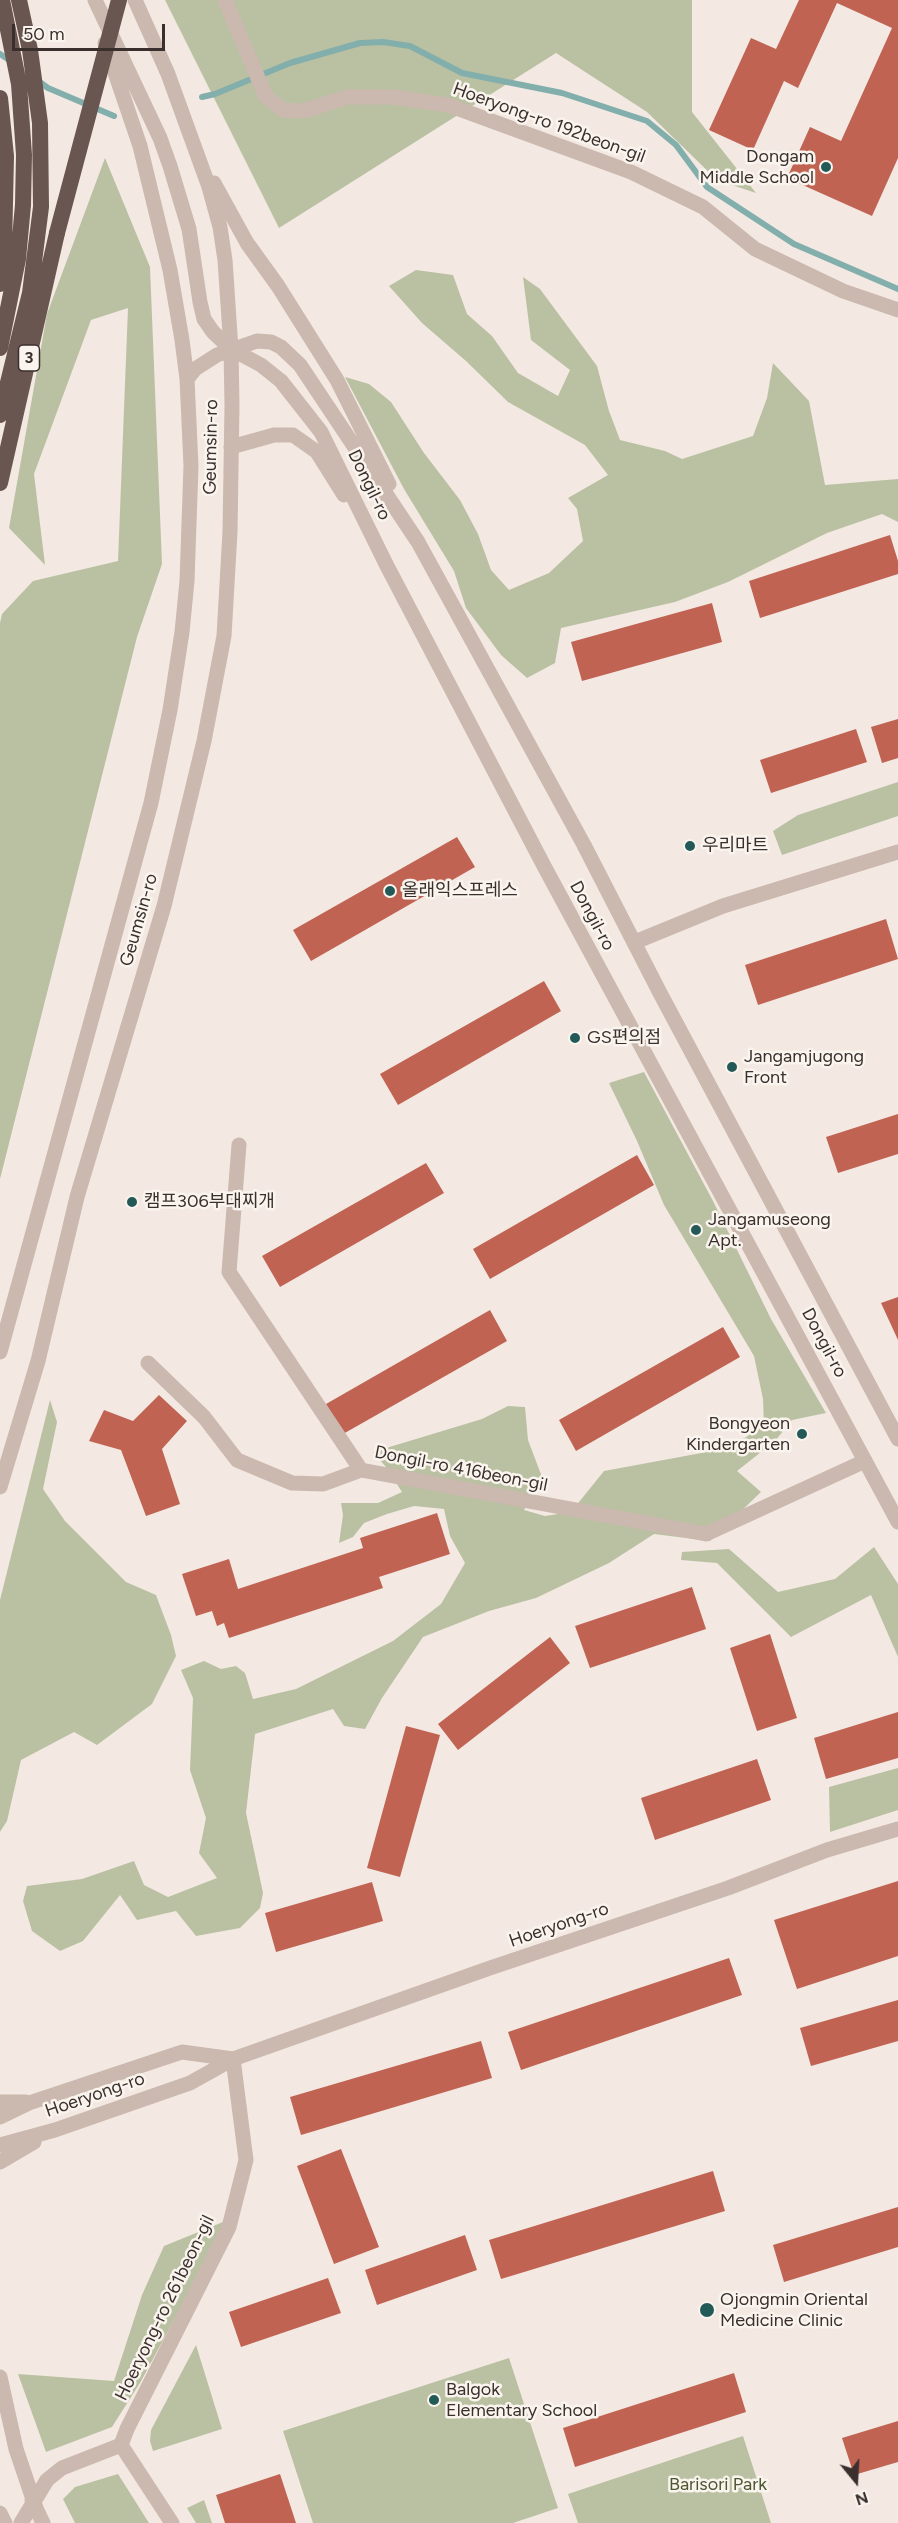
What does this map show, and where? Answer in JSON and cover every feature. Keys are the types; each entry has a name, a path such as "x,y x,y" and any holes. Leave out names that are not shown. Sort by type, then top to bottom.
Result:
{"highway":[{"path":"0,348 18,259 23,205 24,155 18,84 2,0"},
{"path":"0,415 30,293 40,207 40,123 35,77 19,0"},
{"name":"3","path":"0,483 57,233 119,0"},
{"path":"0,98 6,156 5,228 0,284"}],"street":[{"path":"89,0 122,87 140,146 170,270 187,379"},
{"path":"95,0 155,127 170,165 189,229 204,319 213,332 231,349"},
{"path":"135,0 207,168 233,218 338,380 418,542"},
{"name":"Hoeryong-ro 192beon-gil","path":"225,0 266,97 283,110 304,111 347,97 392,97 448,105 631,172 703,207 755,249 843,291 898,310"},
{"path":"183,112 220,227 231,349"},
{"name":"Dongil-ro","path":"187,379 217,355 257,340 271,342 290,354 300,365 418,542 635,942 898,1439"},
{"name":"Dongil-ro","path":"231,349 271,372 299,403 335,457 386,564 544,866 898,1522"},
{"name":"Geumsin-ro","path":"0,1487 38,1360 77,1197 164,906 204,741 224,636 230,532 231,349"},
{"name":"Geumsin-ro","path":"0,1352 151,803 170,710 182,632 190,528 191,466 187,379"},
{"path":"231,447 284,434 293,435 308,444 317,452 386,564"},
{"path":"635,942 723,906 898,852"},
{"name":"Dongil-ro 416beon-gil","path":"239,1145 229,1272 361,1470 706,1534 865,1461"},
{"path":"148,1362 204,1417 237,1460 291,1484 322,1484 361,1470"},
{"name":"Hoeryong-ro","path":"0,2145 55,2130 190,2083 233,2059 502,1964 728,1888 827,1850 898,1829"},
{"name":"Hoeryong-ro","path":"0,2117 29,2103 182,2052 233,2059"},
{"name":"Hoeryong-ro 261beon-gil","path":"121,2445 229,2227 246,2160 233,2059"},
{"path":"0,2102 29,2103"},
{"path":"0,2162 55,2130"},
{"path":"0,2377 16,2449 36,2508"},
{"path":"0,2422 43,2523"},
{"path":"21,2523 47,2480 62,2468 121,2445 172,2523"},
{"path":"0,2513 5,2523"}],"green space":[{"path":"165,0 692,0 692,112 756,193 717,180 647,112 556,53 279,228"},
{"path":"105,158 150,267 162,564 137,637 0,1179 0,623 2,614 33,581 118,561 128,308 91,320 34,474 45,565 9,528 47,314"},
{"path":"416,270 453,275 467,314 492,336 518,373 558,396 570,370 531,340 523,277 540,289 597,366 609,411 620,440 665,451 682,459 753,436 767,398 773,363 809,401 825,485 898,479 898,522 882,514 827,533 728,582 675,602 561,628 555,663 527,678 501,655 466,608 454,571 404,489 345,377 369,384 391,402 424,453 460,500 478,534 491,570 509,590 549,573 583,541 577,509 568,498 608,475 585,445 508,402 422,323 389,286"},
{"path":"898,782 898,816 782,855 773,831 798,815"},
{"path":"644,1072 713,1201 771,1319 826,1413 792,1420 775,1441 737,1471 761,1492 710,1541 654,1534 609,1563 536,1598 489,1611 423,1637 382,1698 365,1729 344,1726 333,1709 255,1734 246,1813 263,1893 260,1908 240,1928 196,1936 176,1911 137,1920 120,1895 83,1941 60,1951 32,1931 23,1901 27,1886 82,1879 134,1861 144,1885 168,1897 217,1878 199,1853 206,1818 190,1770 193,1698 181,1670 204,1661 221,1669 236,1666 245,1673 253,1699 296,1689 393,1641 441,1604 465,1563 450,1536 444,1509 414,1506 387,1514 364,1523 353,1537 339,1543 343,1515 341,1503 378,1503 402,1492 373,1452 482,1419 508,1406 525,1407 528,1440 542,1477 524,1510 545,1516 571,1512 604,1471 707,1452 745,1438 764,1424 763,1399 754,1356 664,1205 609,1083"},
{"path":"50,1400 57,1422 43,1489 65,1521 126,1582 156,1595 176,1656 152,1704 97,1745 74,1732 21,1760 7,1821 0,1832 0,1600"},
{"path":"874,1547 898,1584 898,1657 871,1595 791,1637 717,1563 681,1560 682,1552 729,1549 778,1592 835,1579"},
{"path":"898,1768 898,1810 830,1832 829,1787"},
{"path":"228,2220 140,2383 112,2427 46,2452 18,2374 114,2381 142,2295 164,2246"},
{"path":"196,2345 222,2429 153,2451 150,2441 151,2430"},
{"name":"Balgok Elementary School","path":"509,2358 558,2508 513,2523 313,2523 283,2431"},
{"name":"Barisori Park","path":"743,2436 771,2523 578,2523 568,2494"},
{"path":"118,2474 149,2523 75,2523 63,2499 75,2487"},
{"path":"204,2500 212,2523 196,2523 187,2508"}],"building":[{"path":"799,0 898,0 898,158 872,216 787,178 810,127 841,141 892,28 837,3 798,88 784,81 753,150 709,130 751,38 776,49"},
{"path":"890,535 898,561 898,574 760,618 749,581"},
{"path":"712,603 722,642 582,681 571,642"},
{"path":"898,719 898,758 882,763 871,727"},
{"path":"856,729 867,762 771,793 760,760"},
{"path":"457,837 475,867 311,961 293,930"},
{"path":"886,919 898,959 758,1005 745,965"},
{"path":"544,981 561,1011 398,1105 380,1074"},
{"path":"898,1114 898,1154 838,1173 826,1137"},
{"path":"637,1155 654,1185 490,1279 473,1249"},
{"path":"426,1163 444,1193 280,1287 262,1256"},
{"path":"898,1297 898,1340 881,1303"},
{"path":"490,1310 507,1341 343,1434 326,1404"},
{"path":"723,1327 740,1357 576,1451 559,1420"},
{"path":"159,1395 187,1421 162,1449 180,1504 146,1516 121,1450 89,1441 104,1410 133,1421"},
{"path":"437,1513 450,1554 379,1577 383,1588 229,1638 224,1623 217,1626 212,1611 196,1616 182,1574 229,1559 238,1589 363,1548 360,1538"},
{"path":"692,1587 706,1629 590,1668 575,1626"},
{"path":"770,1634 797,1718 757,1731 730,1648"},
{"path":"550,1637 570,1663 458,1750 438,1724"},
{"path":"898,1712 898,1758 826,1779 814,1738"},
{"path":"406,1726 440,1735 400,1877 367,1868"},
{"path":"757,1759 771,1800 655,1840 641,1798"},
{"path":"898,1881 898,1956 797,1989 774,1920"},
{"path":"372,1882 383,1921 276,1952 265,1913"},
{"path":"729,1958 742,1995 521,2070 508,2032"},
{"path":"898,2000 898,2041 811,2066 800,2028"},
{"path":"481,2041 492,2078 301,2135 290,2097"},
{"path":"341,2149 379,2247 334,2264 297,2166"},
{"path":"713,2171 725,2211 501,2279 489,2240"},
{"path":"898,2207 898,2247 784,2282 773,2245"},
{"path":"465,2235 477,2270 377,2305 365,2270"},
{"path":"328,2278 341,2313 241,2347 229,2312"},
{"path":"734,2373 746,2412 575,2467 563,2428"},
{"path":"898,2421 898,2462 854,2475 842,2438"},
{"path":"280,2474 296,2523 225,2523 216,2495"}],"waterway":[{"path":"202,97 215,94 290,63 360,43 383,42 410,46 462,73 562,93 647,121 676,145 707,187 794,244 898,289"},
{"path":"0,54 12,62"},
{"path":"37,80 48,88 114,116"}],"place":[{"name":"Dongam Middle School","path":"826,167"},
{"name":"우리마트","path":"690,846"},
{"name":"올래익스프레스","path":"390,891"},
{"name":"GS편의점","path":"575,1038"},
{"name":"Jangamjugong Front","path":"732,1067"},
{"name":"캠프306부대찌개","path":"132,1202"},
{"name":"Jangamuseong Apt.","path":"696,1230"},
{"name":"Bongyeon Kindergarten","path":"802,1434"},
{"name":"Ojongmin Oriental Medicine Clinic","path":"707,2310"},
{"name":"Balgok Elementary School","path":"434,2400"}]}
